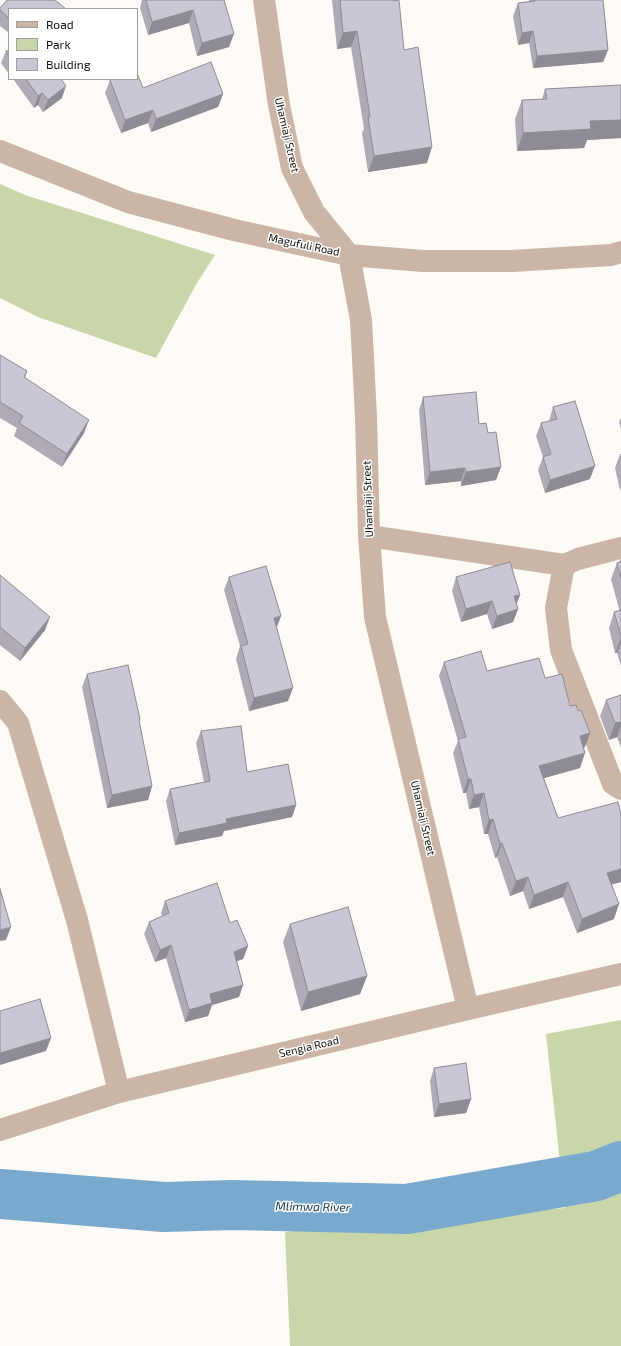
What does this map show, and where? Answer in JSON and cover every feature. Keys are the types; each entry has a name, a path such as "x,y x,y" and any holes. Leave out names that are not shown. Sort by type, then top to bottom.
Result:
{"street":[{"name":"Uhamiaji Street","path":"264,0 279,105 292,168 314,212 349,255 361,320 366,417 369,536 375,617 468,1009"},
{"name":"Magufuli Road","path":"0,151 128,202 234,230 349,255 423,261 512,261 610,255 621,252"},
{"path":"369,536 564,565 578,559 621,548"},
{"path":"564,565 556,608 561,650 613,784 621,789"},
{"path":"0,701 18,723 77,920 119,1092"},
{"name":"Sengia Road","path":"0,1130 119,1092 621,974"}],"green space":[{"path":"0,184 25,195 215,255 197,283 156,358 38,317 0,298"},
{"path":"621,1020 621,1346 290,1346 285,1232 565,1208 546,1034"}],"building":[{"path":"7,0 55,0 65,8 8,8 8,17 0,10"},
{"path":"146,0 224,0 234,34 202,43 193,10 152,22"},
{"path":"340,0 399,0 404,50 418,47 432,147 374,156 368,117 370,117 357,31 343,33"},
{"path":"535,0 603,0 608,50 537,56 533,31 522,33 518,3"},
{"path":"211,62 223,94 156,119 153,110 125,120 110,80 138,80 138,76 143,88"},
{"path":"27,80 62,80 66,86 48,100 42,93 38,96"},
{"path":"621,85 621,120 590,121 591,129 523,133 522,100 547,99 545,89"},
{"path":"0,355 27,371 24,377 89,420 67,454 19,423 23,416 0,402"},
{"path":"476,392 479,424 486,423 488,433 496,432 501,467 466,472 465,468 430,472 423,397"},
{"path":"575,401 595,466 550,480 543,457 551,454 541,423 557,419 553,407"},
{"path":"621,561 621,578 617,563"},
{"path":"510,562 520,595 514,596 518,609 497,616 492,601 466,609 456,577"},
{"path":"266,566 281,616 274,618 293,688 254,698 241,646 248,644 229,577"},
{"path":"0,575 50,617 25,648 0,627"},
{"path":"621,610 621,636 614,612"},
{"path":"481,651 487,671 539,658 545,678 562,674 570,706 576,705 578,711 581,710 590,733 580,736 585,753 539,766 558,818 618,802 621,814 621,869 607,873 619,904 582,919 568,882 534,895 528,877 516,881 502,843 500,844 493,819 489,820 484,793 474,795 471,779 468,779 458,739 466,737 444,662"},
{"path":"128,665 140,719 152,786 112,795 87,674"},
{"path":"621,695 621,722 615,723 606,700"},
{"path":"241,726 247,772 288,764 296,805 226,819 227,823 179,833 170,789 210,781 201,731"},
{"path":"217,883 230,923 237,920 248,946 234,952 243,985 210,994 212,1003 189,1010 171,945 160,950 149,922 169,913 165,901"},
{"path":"0,889 11,927 0,930"},
{"path":"348,907 367,976 308,992 290,924"},
{"path":"40,999 51,1038 0,1053 0,1011"},
{"path":"466,1063 471,1099 439,1104 434,1068"}],"waterway":[{"name":"Mlimwa River","path":"0,1194 164,1207 232,1205 407,1209 596,1176 621,1166"}]}
